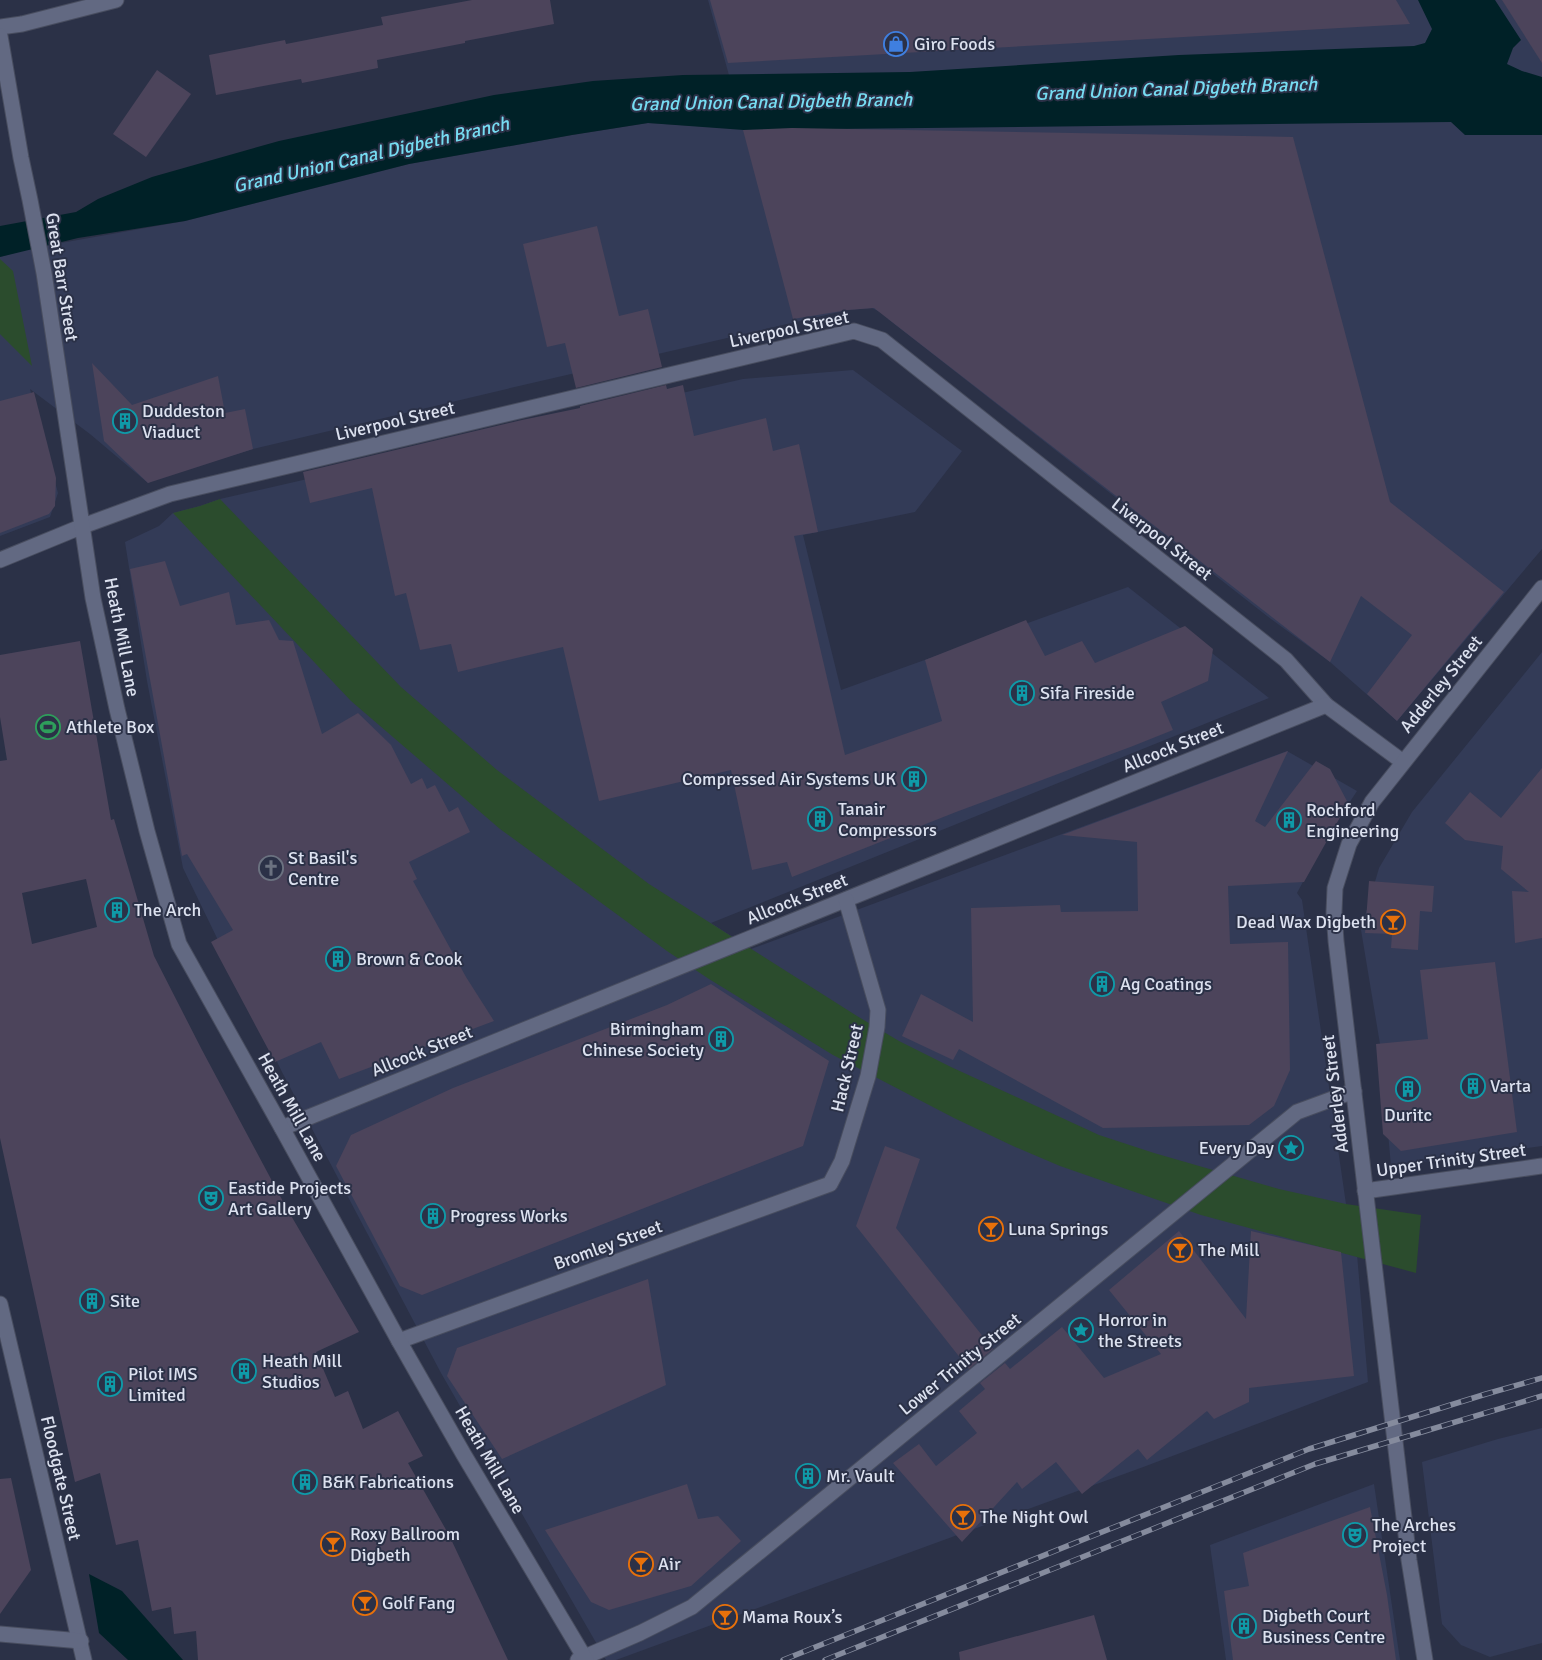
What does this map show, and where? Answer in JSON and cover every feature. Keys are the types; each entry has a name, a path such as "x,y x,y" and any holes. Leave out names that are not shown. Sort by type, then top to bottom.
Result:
{"street":[{"path":"0,27 22,24 116,0"},
{"name":"Great Barr Street","path":"0,36 20,158 44,273 83,526"},
{"name":"Liverpool Street","path":"0,560 83,526 170,494 854,331 882,340 898,352 1286,660 1326,705 1403,762"},
{"name":"Heath Mill Lane","path":"83,526 93,598 117,708 147,831 179,944 399,1341 583,1659"},
{"name":"Adderley Street","path":"1425,1660 1409,1560 1365,1191 1336,941 1335,888 1349,844 1372,802 1542,588"},
{"name":"Allcock Street","path":"282,1128 1326,705"},
{"name":"Hack Street","path":"830,1184 842,1161 868,1076 877,1027 878,1010 846,900"},
{"name":"Lower Trinity Street","path":"583,1659 692,1607 1297,1112 1354,1091"},
{"name":"Upper Trinity Street","path":"1365,1191 1542,1166"},
{"name":"Bromley Street","path":"399,1341 830,1184"},
{"name":"Floodgate Street","path":"0,1304 84,1660"},
{"path":"0,1634 81,1641"}],"shaded area":[{"path":"708,0 1542,0 1542,549 1397,721 1330,662 1267,616 888,319 888,316 872,308 848,310 253,449 148,483 90,434 30,389 58,493 50,517 0,536 0,257 27,249 185,221 409,164 572,135 648,123 744,129"},
{"path":"853,370 962,451 915,512 803,535 841,690 1128,587 1269,698 711,923 751,949 1287,751 1357,791 1327,837 1297,893 1302,900 1346,1204 1355,1231 1368,1382 1146,1466 616,1660 606,1660 441,1373 282,1072 183,868 147,681 125,542 159,526 173,513 220,499 743,379"},
{"path":"1542,652 1542,1146 1391,1166 1380,1044 1361,930 1379,868 1412,812"},
{"path":"1542,1428 1542,1643 1490,1657 1461,1645 1442,1624 1422,1462"},
{"path":"1374,1484 1400,1660 1226,1660 1210,1545"}],"green space":[{"path":"0,259 13,271 32,366 0,334"},
{"path":"220,499 401,687 497,770 649,884 899,1041 1099,1135 1279,1189 1346,1204 1421,1215 1416,1273 1201,1215 1060,1166 954,1118 833,1055 709,979 667,951 500,829 351,701 173,513"}],"water":[{"name":"Grand Union Canal Digbeth Branch","path":"1418,0 1495,0 1521,40 1513,48 1507,64 1542,77 1542,135 1465,135 1451,122 744,130 648,123 409,164 185,221 78,238 0,257 0,226 76,212 98,199 152,177 279,141 494,95 593,81 683,75 910,72 1179,55 1414,46 1425,43 1432,29"},
{"path":"89,1574 122,1591 183,1660 128,1660 99,1633"}],"building":[{"path":"472,0 550,0 554,24 377,60 378,68 302,83 301,79 216,95 209,55 285,40 286,44 383,25 381,17"},
{"name":"Giro Foods","path":"710,0 1396,0 1410,24 728,63"},
{"path":"1502,0 1542,0 1542,63"},
{"path":"157,70 191,94 146,157 113,134"},
{"path":"792,128 1293,137 1390,502 1504,592 1397,721 1367,694 1412,635 1361,596 1330,662 874,308 848,310 793,319 743,130"},
{"path":"597,226 619,316 648,309 662,367 576,388 565,343 547,347 523,244"},
{"path":"92,363 132,405 218,376 225,413 245,409 253,449 148,483 104,441"},
{"path":"666,385 667,389 683,385 694,436 766,418 773,451 799,444 818,532 794,536 845,755 942,721 925,660 1026,620 1045,656 1082,641 1095,663 1185,626 1213,649 1208,681 1161,702 1173,730 956,812 792,877 787,862 752,870 731,770 599,801 563,647 458,672 451,644 420,650 406,593 395,596 372,488 310,503 303,472 580,408 580,406"},
{"path":"34,392 56,478 55,506 49,514 0,533 0,401"},
{"path":"165,561 180,606 229,592 236,625 269,620 279,640 293,641 322,734 358,713 391,745 411,784 422,778 427,789 435,785 449,812 458,807 470,832 409,862 417,879 413,881 466,977 494,1021 339,1079 321,1042 275,1062 211,942 233,930 187,854 182,856 130,569"},
{"path":"80,641 111,820 114,819 154,956 286,1207 359,1332 316,1352 335,1397 348,1391 363,1429 398,1411 423,1456 408,1463 449,1535 508,1660 198,1660 196,1631 174,1634 171,1607 152,1611 138,1540 116,1545 100,1473 75,1482 0,1138 0,761 7,760 0,717 0,655","holes":["86,879 97,927 32,944 22,893"]},
{"name":"Ag Coatings","path":"1288,751 1255,821 1265,827 1316,761 1330,769 1348,803 1304,882 1228,886 1230,944 1288,942 1290,1070 1274,1106 1249,1125 1103,1128 959,1049 953,1060 902,1036 921,994 973,1022 971,908 1060,905 1061,912 1138,911 1137,842 1062,835"},
{"path":"1542,768 1542,938 1515,943 1512,891 1529,892 1501,869 1503,846 1465,840 1445,823 1470,792 1501,818"},
{"name":"Dead Wax Digbeth","path":"1369,881 1434,886 1432,912 1420,911 1418,950 1391,948 1392,934 1365,933"},
{"name":"Varta","path":"1495,962 1517,1132 1401,1151 1383,1134 1376,1044 1428,1039 1420,970"},
{"path":"711,984 829,1061 803,1146 422,1295 400,1286 336,1166 351,1135 453,1088 667,1005"},
{"path":"885,1146 920,1159 896,1228 993,1349 969,1369 856,1226"},
{"path":"1179,1231 1246,1319 1251,1231 1341,1252 1354,1376 1249,1388 1249,1402 1214,1419 1207,1411 1147,1460 1138,1449 1082,1494 1056,1462 1022,1489 1017,1482 962,1542 893,1463 919,1444 936,1466 977,1433 959,1411 985,1389 980,1383 1005,1363 1010,1369 1062,1327 1104,1378 1161,1354 1109,1290"},
{"path":"648,1279 666,1385 502,1459 447,1376 457,1348"},
{"path":"11,1478 31,1570 0,1614 0,1479"},
{"name":"Air","path":"687,1484 698,1519 718,1516 741,1541 691,1586 609,1610 591,1602 545,1530"},
{"path":"1370,1507 1387,1595 1396,1660 1233,1660 1224,1591 1249,1586 1243,1553"},
{"path":"1094,1615 1107,1660 960,1660 959,1652"}],"railway":[{"path":"783,1660 1309,1449 1542,1378"},
{"path":"825,1660 1315,1464 1542,1396"}],"place":[{"name":"Giro Foods","path":"896,44"},
{"name":"Duddeston Viaduct","path":"125,421"},
{"name":"Sifa Fireside","path":"1022,693"},
{"name":"Athlete Box","path":"48,727"},
{"name":"Compressed Air Systems UK","path":"914,779"},
{"name":"Tanair Compressors","path":"820,819"},
{"name":"Rochford Engineering","path":"1289,820"},
{"name":"St Basil's Centre","path":"271,868"},
{"name":"The Arch","path":"117,910"},
{"name":"Dead Wax Digbeth","path":"1393,922"},
{"name":"Brown & Cook","path":"338,959"},
{"name":"Ag Coatings","path":"1102,984"},
{"name":"Birmingham Chinese Society","path":"721,1039"},
{"name":"Varta","path":"1473,1086"},
{"name":"Duritc","path":"1408,1089"},
{"name":"Every Day","path":"1291,1148"},
{"name":"Eastide Projects Art Gallery","path":"211,1198"},
{"name":"Progress Works","path":"433,1216"},
{"name":"Luna Springs","path":"991,1229"},
{"name":"The Mill","path":"1180,1250"},
{"name":"Site","path":"92,1301"},
{"name":"Horror in the Streets","path":"1081,1330"},
{"name":"Heath Mill Studios","path":"244,1371"},
{"name":"Pilot IMS Limited","path":"110,1384"},
{"name":"Mr. Vault","path":"808,1476"},
{"name":"B&K Fabrications","path":"305,1482"},
{"name":"The Night Owl","path":"963,1517"},
{"name":"The Arches Project","path":"1355,1535"},
{"name":"Roxy Ballroom Digbeth","path":"333,1544"},
{"name":"Air","path":"641,1564"},
{"name":"Golf Fang","path":"365,1603"},
{"name":"Mama Roux’s","path":"725,1617"},
{"name":"Digbeth Court Business Centre","path":"1244,1626"}]}
